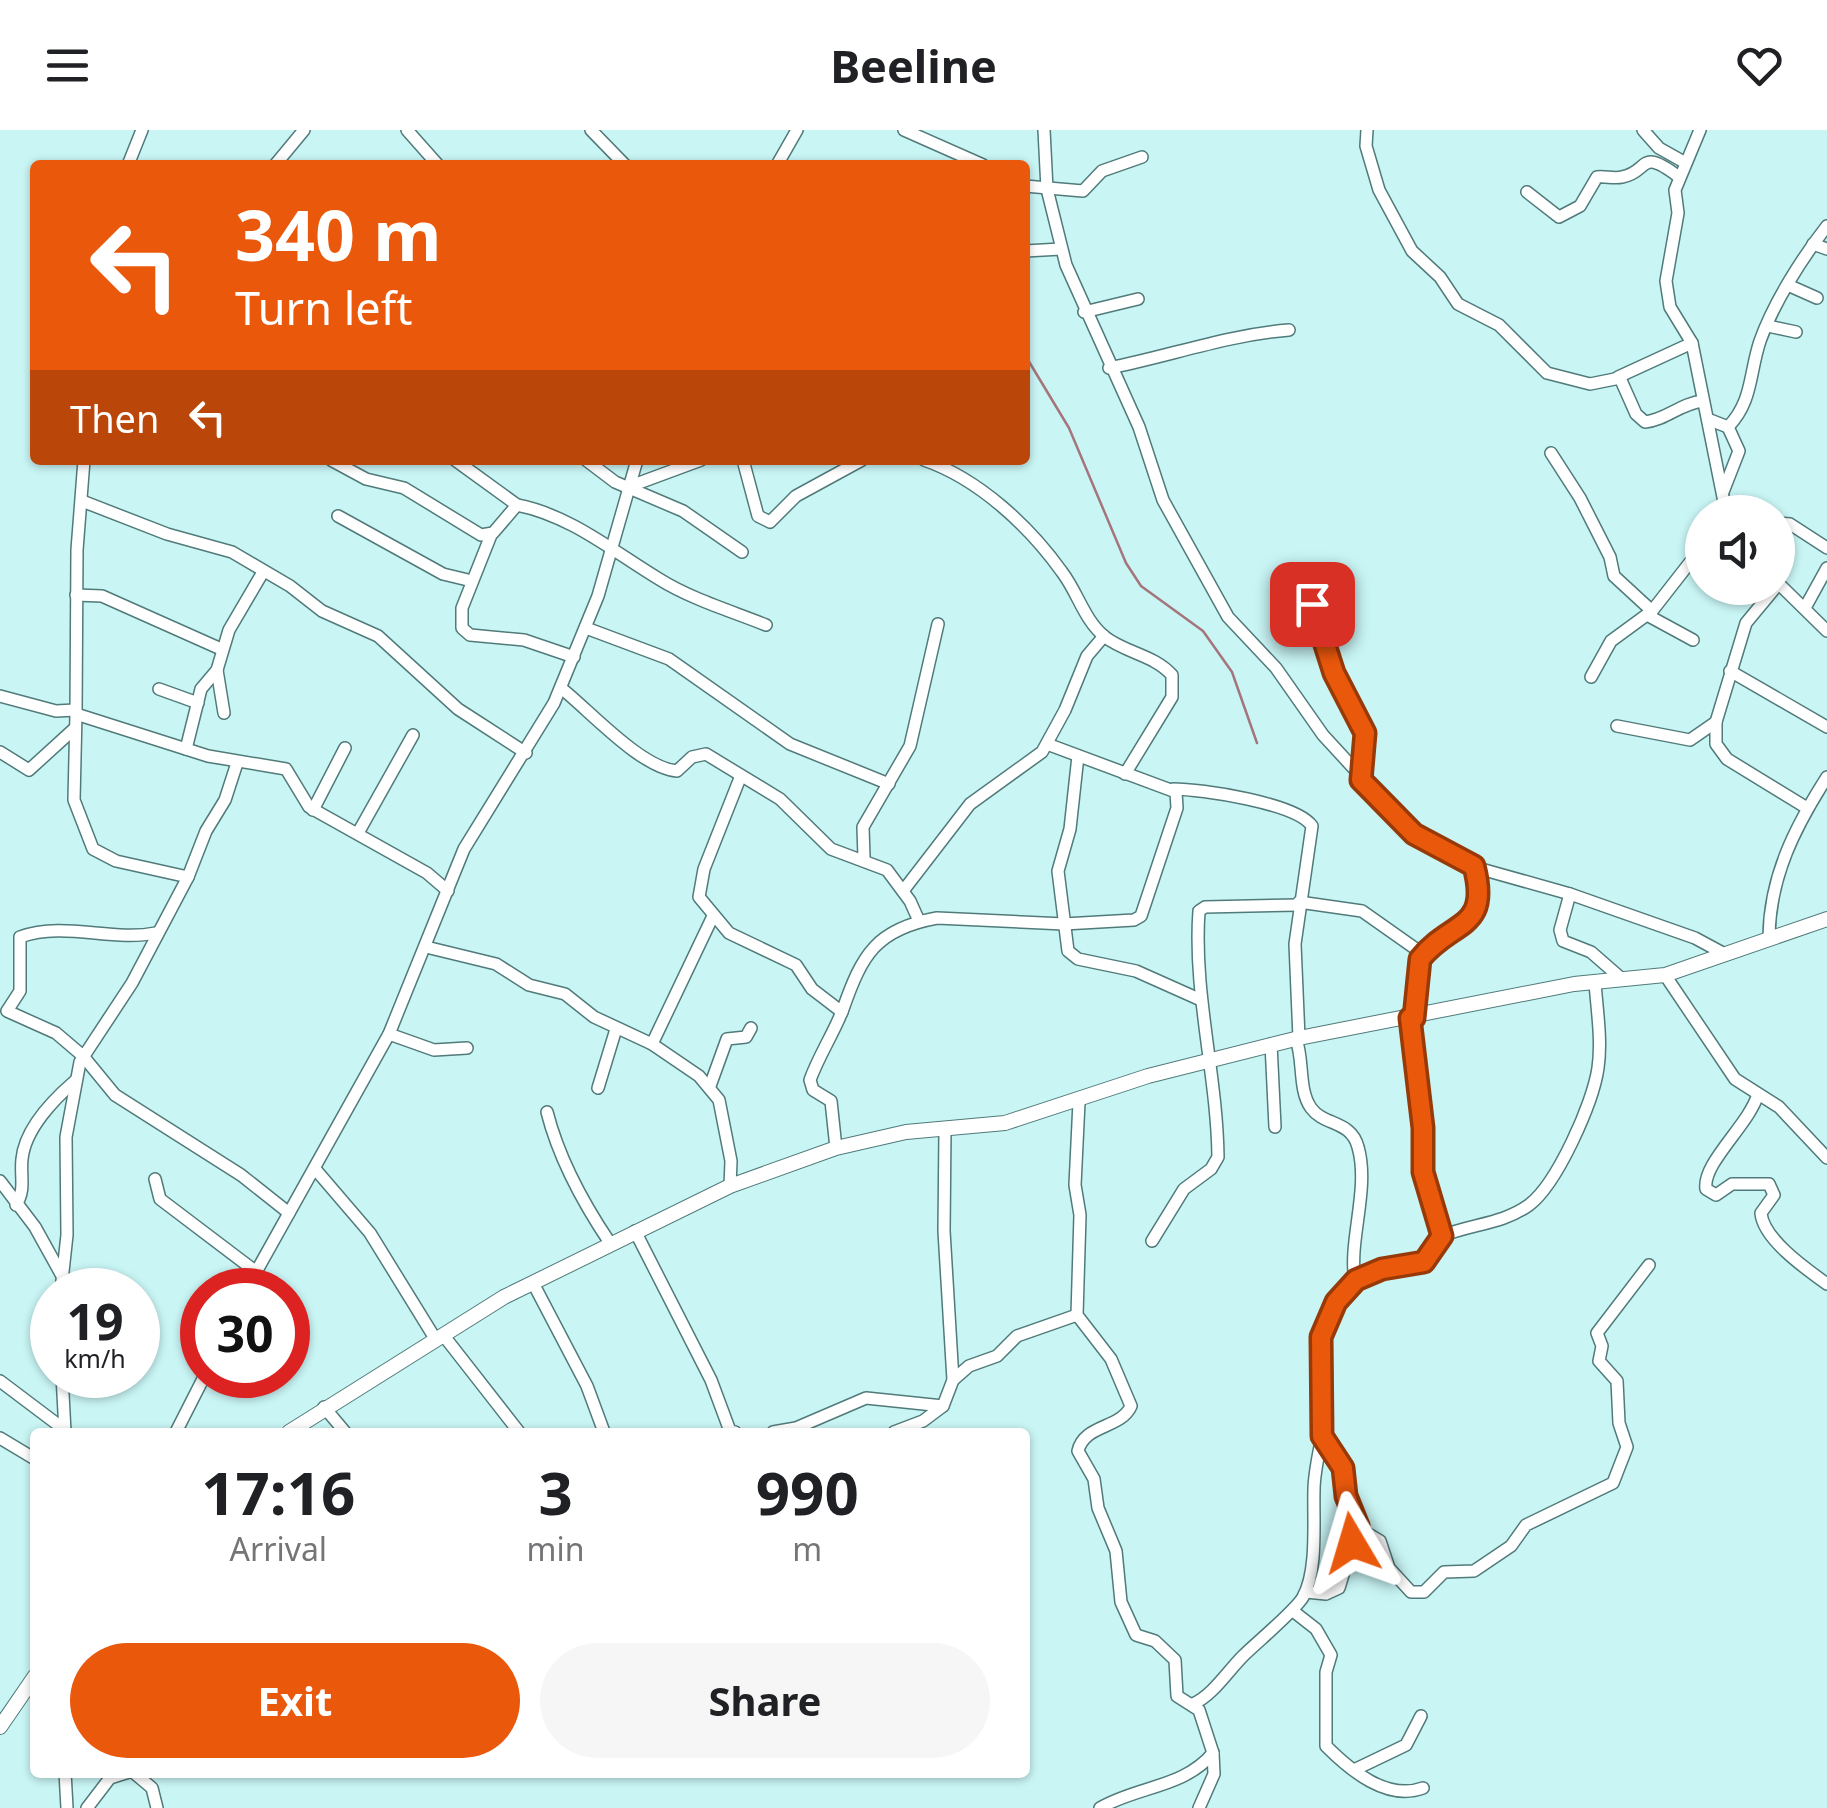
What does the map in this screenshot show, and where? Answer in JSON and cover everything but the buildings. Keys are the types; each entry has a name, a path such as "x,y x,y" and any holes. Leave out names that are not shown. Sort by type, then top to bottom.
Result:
{"main road":[{"path":"295,1428 533,1282 730,1186 836,1148 892,1134 1005,1123 1210,1058 1272,1044 1595,982 1666,975 1721,952 1827,918"},
{"path":"0,1727 5,1706 28,1697"}],"street":[{"path":"130,160 142,130"},
{"path":"279,160 304,130"},
{"path":"407,130 434,160"},
{"path":"591,130 619,160"},
{"path":"781,160 797,130"},
{"path":"904,130 964,160"},
{"path":"1044,130 1047,190 1061,249 1084,312 1139,427 1163,500 1228,617 1276,668 1309,718 1361,780 1414,834 1474,866 1570,894 1694,938 1721,952"},
{"path":"1367,130 1366,146 1379,190 1412,251 1440,277 1458,304 1499,325 1547,373 1590,384 1618,377 1692,343"},
{"path":"1643,130 1659,148 1684,162"},
{"path":"1700,130 1679,177 1675,200 1678,213 1666,281 1670,307 1692,343 1723,494"},
{"path":"1030,187 1082,191 1102,171 1142,157"},
{"path":"1527,192 1558,217 1580,206 1598,177 1625,177 1648,162 1660,164 1679,177"},
{"path":"1728,427 1747,403 1768,326 1827,226"},
{"path":"1813,244 1827,250"},
{"path":"1030,251 1061,249"},
{"path":"1790,286 1817,298"},
{"path":"1084,312 1138,300"},
{"path":"1768,326 1796,332"},
{"path":"1109,368 1188,352 1235,334 1289,330"},
{"path":"1618,377 1626,383 1636,414 1645,422 1659,420 1683,404 1703,400"},
{"path":"1710,420 1728,427"},
{"path":"1723,494 1738,457 1728,427"},
{"path":"1551,453 1580,498 1610,558 1614,576 1650,613 1693,640"},
{"path":"84,465 76,596 74,800 93,849 116,861 188,877"},
{"path":"340,465 366,480 394,483 470,529 491,535"},
{"path":"462,465 517,506 558,516 660,580 766,625"},
{"path":"594,465 628,488 683,511 742,552"},
{"path":"256,1268 316,1170 389,1034 485,812 526,752 561,688 586,628 635,465"},
{"path":"628,488 688,465"},
{"path":"744,465 758,516 770,522 796,496 853,465"},
{"path":"935,465 958,475 1015,518 1063,572 1084,612 1104,636 1160,663 1174,682 1172,697 1125,774"},
{"path":"82,501 136,518 167,534 218,546 290,586 322,611 378,636 458,709 526,752"},
{"path":"517,506 491,535 459,618 465,632 524,640 574,657"},
{"path":"338,516 443,574 472,581"},
{"path":"1795,527 1827,548"},
{"path":"1806,606 1827,568"},
{"path":"1591,677 1611,642 1650,613 1685,569"},
{"path":"224,713 217,670 221,649 263,572"},
{"path":"1304,583 1334,673 1365,733 1361,780"},
{"path":"76,596 102,596 221,649"},
{"path":"1795,598 1827,630"},
{"path":"1760,605 1750,616 1730,671 1716,722 1719,752 1808,808"},
{"path":"864,858 862,826 910,746 938,624"},
{"path":"586,628 668,660 790,744 889,784"},
{"path":"903,891 970,804 1032,763 1047,744 1087,656 1104,636"},
{"path":"186,748 202,688 217,670"},
{"path":"1730,671 1827,727"},
{"path":"561,688 639,753 666,769 677,771 692,757 706,754 780,799 830,849 864,858 886,870 903,891 918,921"},
{"path":"159,689 198,703"},
{"path":"0,696 56,711 76,712 237,763 289,771 301,798 313,810 358,833 448,891"},
{"path":"1617,726 1690,740 1716,722"},
{"path":"0,752 29,770 74,728"},
{"path":"358,833 413,735"},
{"path":"1047,744 1173,788 1270,803 1307,819 1312,826 1312,850 1298,904 1297,1039 1308,1103 1317,1114 1348,1130 1359,1150 1362,1216 1353,1260 1356,1280"},
{"path":"313,810 345,748"},
{"path":"1078,756 1070,829 1058,870 1072,956 1136,971 1201,1000"},
{"path":"62,1268 67,1235 66,1137 83,1056 132,982 188,877 206,830 225,800 237,763"},
{"path":"1768,936 1770,890 1808,808 1827,777"},
{"path":"740,778 699,887 700,897 730,933 800,967 812,989 842,1012"},
{"path":"836,1148 831,1101 813,1090 810,1080 866,954 889,934 918,921 956,918 1064,924 1134,920 1140,916 1177,808 1173,788"},
{"path":"1442,1236 1423,1172 1423,1128 1412,1018 1416,969 1423,954 1475,916 1480,900 1474,866"},
{"path":"1570,894 1560,930 1563,941 1591,952 1623,980"},
{"path":"1152,1241 1184,1188 1211,1168 1218,1156 1201,1000 1201,908 1298,904 1362,911 1423,954"},
{"path":"652,1044 714,916"},
{"path":"156,933 117,938 60,930 20,937 20,991 7,1011 56,1034 83,1056 115,1095 241,1175 289,1213"},
{"path":"426,946 496,964 529,984 560,992 616,1029 652,1044 710,1086 719,1100 731,1161 730,1186"},
{"path":"1666,975 1730,1073 1779,1107 1827,1158"},
{"path":"1193,1704 1210,1695 1276,1620 1293,1611 1306,1592 1317,1522 1313,1488 1322,1436 1321,1337 1336,1302 1356,1280 1382,1269 1424,1262 1442,1236 1512,1214 1532,1203 1556,1174 1595,1085 1599,1058 1595,982"},
{"path":"710,1086 726,1040 746,1038 751,1028"},
{"path":"598,1088 616,1029"},
{"path":"389,1034 434,1050 466,1048"},
{"path":"1272,1044 1275,1127"},
{"path":"16,1205 24,1185 24,1150 49,1106 75,1080"},
{"path":"1758,1094 1751,1116 1706,1173 1706,1188 1712,1195 1735,1183 1772,1186 1774,1195 1761,1213 1762,1222 1793,1260 1827,1284"},
{"path":"1079,1102 1074,1185 1080,1215 1077,1315 1112,1359 1131,1406 1126,1415 1085,1436 1078,1451 1094,1479 1101,1519 1116,1551 1121,1602 1136,1635 1171,1652 1177,1667 1177,1696 1193,1704 1203,1717 1213,1752 1214,1774 1199,1808"},
{"path":"548,1112 553,1136 588,1210 610,1243"},
{"path":"905,1428 944,1406 954,1380 944,1231 945,1130"},
{"path":"316,1170 370,1233 440,1338 516,1428"},
{"path":"155,1179 160,1199 250,1268"},
{"path":"0,1181 35,1227 58,1268"},
{"path":"635,1231 711,1380 729,1428"},
{"path":"1322,1436 1343,1468 1346,1496 1358,1526 1380,1541 1393,1574 1418,1594 1444,1572 1474,1571 1511,1546 1526,1525 1613,1484 1627,1447 1620,1429 1617,1381 1599,1361 1598,1333 1649,1265"},
{"path":"533,1282 587,1386 603,1428"},
{"path":"954,1380 970,1366 997,1356 1017,1336 1077,1315"},
{"path":"0,1380 61,1428"},
{"path":"63,1398 65,1428"},
{"path":"178,1428 194,1398"},
{"path":"796,1428 866,1398 944,1406"},
{"path":"324,1407 342,1428"},
{"path":"0,1438 30,1456"},
{"path":"1306,1592 1326,1594 1339,1588 1358,1526"},
{"path":"1293,1611 1316,1628 1331,1655 1326,1672 1324,1742 1391,1792 1423,1788"},
{"path":"1356,1769 1406,1745 1421,1716"},
{"path":"1100,1808 1172,1783 1200,1767 1213,1752"},
{"path":"65,1778 67,1808"},
{"path":"87,1808 110,1778"},
{"path":"139,1778 152,1788 157,1808"}],"waterway":[{"path":"1030,363 1069,428 1126,563 1141,586 1203,631 1232,672 1257,743"}],"route":[{"path":"1312,604 1334,673 1365,733 1361,780 1414,834 1474,866 1480,900 1475,916 1420,959 1414,1018 1410,1018 1423,1128 1423,1172 1442,1236 1432,1256 1424,1262 1382,1269 1345,1289 1327,1318 1321,1337 1318,1354 1322,1436 1343,1468 1346,1496 1358,1526 1352,1543"}]}
